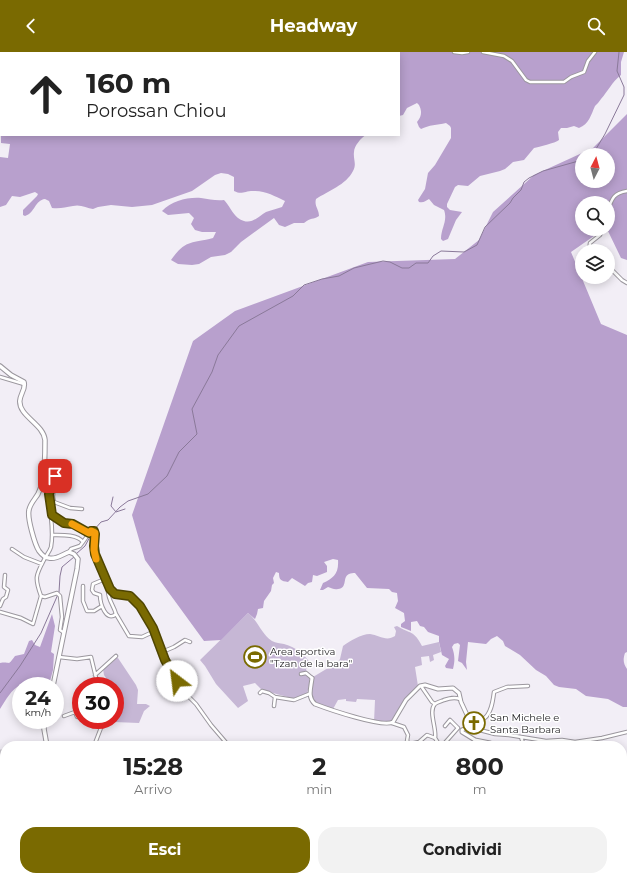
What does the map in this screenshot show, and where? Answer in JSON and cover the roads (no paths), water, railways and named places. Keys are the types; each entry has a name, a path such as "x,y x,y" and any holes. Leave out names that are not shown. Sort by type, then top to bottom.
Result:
{"main road":[{"path":"0,366 11,375 24,382 25,385 20,398 21,407 41,431 44,438 43,480 39,493 30,508 29,514 37,547 45,557 53,559 70,552 75,555 78,562 55,677"},
{"path":"44,729 46,741"}],"street":[{"path":"454,52 462,54 468,52"},
{"path":"483,52 504,56 512,61 526,80 536,83 564,82 571,77 584,72 588,60 596,52"},
{"path":"615,196 627,191"},
{"path":"590,244 599,236"},
{"path":"615,273 627,283"},
{"path":"0,377 25,385"},
{"path":"0,612 21,618 33,624 41,596 36,580 37,573 50,547 52,535 52,515 49,494 55,476 54,502 70,508 82,509"},
{"path":"52,515 64,523 73,524 89,533 91,531 95,533 95,554 110,589 115,594 133,598 155,632 162,652 183,691 196,704 225,741"},
{"path":"70,552 71,549 80,546 89,533"},
{"path":"52,535 75,537 83,542"},
{"path":"12,548 24,557 42,564"},
{"path":"0,606 3,599 6,597 8,590 4,587 5,575"},
{"path":"106,579 93,584 92,590 94,593 100,595 102,606 108,615 114,616 116,614"},
{"path":"84,586 83,601 87,611 94,611 102,606"},
{"path":"110,589 108,595 114,605 116,614 129,636 142,637 155,632"},
{"path":"41,596 45,597 59,594 62,617 60,630 63,632"},
{"path":"162,652 185,640 190,642"},
{"path":"94,675 116,656"},
{"path":"58,657 77,659 91,658 94,675"},
{"path":"301,674 306,673 312,678 310,694 312,702 319,706 343,714 378,723 392,723 404,727 408,735 407,741"},
{"path":"392,723 406,700 420,686 425,685 438,689 454,688 459,693 468,719 468,727"},
{"path":"420,686 435,704"},
{"path":"468,719 480,720 485,717 490,710 494,692 507,687 528,686"},
{"path":"260,693 262,691 275,697 294,700 310,694"},
{"path":"274,706 275,697"},
{"path":"435,704 452,698 460,699"},
{"path":"435,704 432,713 436,734 435,738"},
{"path":"64,716 72,713"},
{"path":"445,726 450,720 465,735 480,741"},
{"path":"447,741 460,729 468,727 487,732 543,741 568,741"},
{"path":"96,741 101,729"},
{"path":"582,741 627,732"},
{"path":"420,741 427,735 435,738 437,741"},
{"path":"521,737 522,741"}],"waterway":[{"path":"597,148 624,95 624,87 617,71 619,52"},
{"path":"94,530 101,522 108,520 128,501 148,494 167,476 179,452 197,434 192,409 212,372 218,355 239,326 293,296 304,285 322,279 339,276 354,268 383,261 390,262 402,268 409,268 416,263 428,263 433,256 441,251 464,252 477,245 485,227 510,203 521,190 524,182 543,171 575,162"},
{"path":"113,497 111,506 116,512 125,509"},
{"path":"76,554 85,546 92,533"},
{"path":"0,693 20,666 41,633 59,592 62,567 74,557"}],"place":[{"name":"Area sportiva \"Tzan de la bara\"","path":"255,657"},
{"name":"San Michele e Santa Barbara","path":"474,723"}]}
